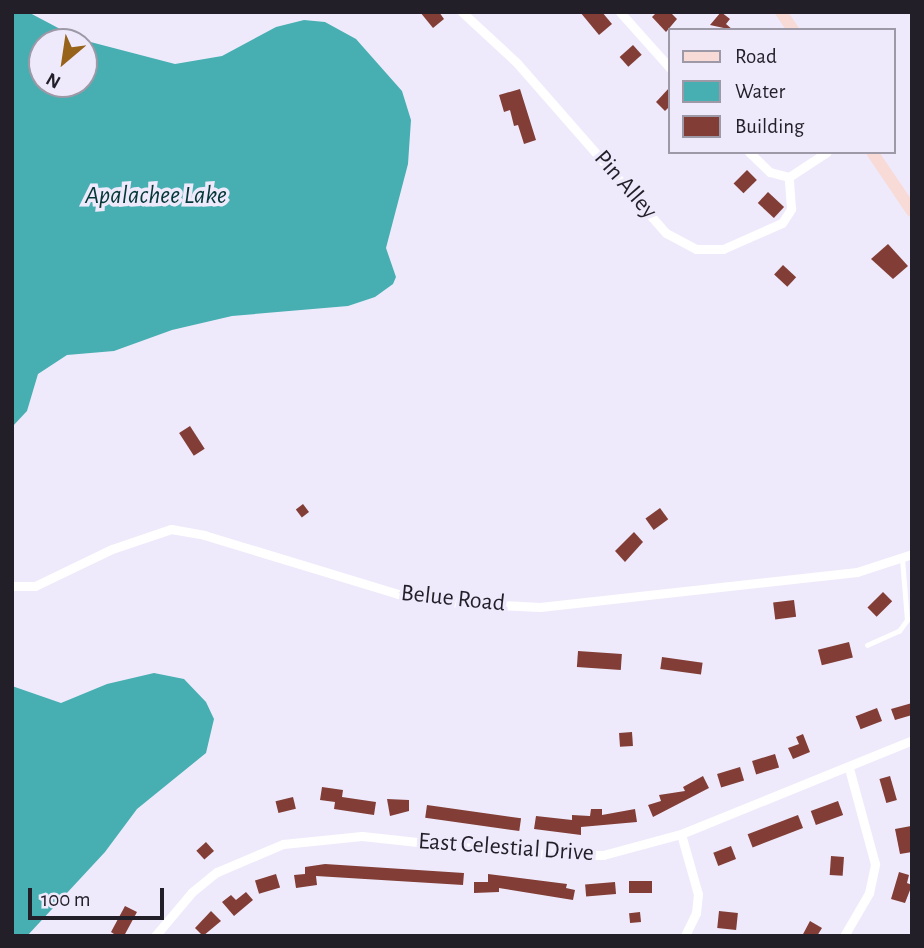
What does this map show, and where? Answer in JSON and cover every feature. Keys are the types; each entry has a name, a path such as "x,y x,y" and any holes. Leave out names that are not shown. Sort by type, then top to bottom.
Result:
{"street":[{"name":"Pin Alley","path":"462,12 517,62 666,233 696,249 723,249 782,223 791,209 789,177"},
{"path":"620,12 668,66"},
{"path":"781,12 792,28"},
{"path":"751,154 769,172 789,177 824,154"},
{"path":"873,154 912,211"},
{"name":"Belue Road","path":"12,586 35,586 130,541 182,529 398,594 513,606 629,600 857,572 912,554"},
{"name":"East Celestial Drive","path":"155,936 192,892 217,872 265,849 301,840 362,836 586,857 681,834 849,768 912,740"},
{"path":"844,936 869,893 875,864 849,768"},
{"path":"681,834 698,894 696,913 685,936"}],"lane":[{"path":"867,645 899,631 907,620 902,559"}],"water":[{"name":"Apalachee Lake","path":"12,12 28,12 58,28 28,28 28,98 98,98 98,44 175,64 222,56 276,27 304,20 325,22 356,39 402,91 411,120 408,164 386,248 396,277 393,284 375,297 348,306 232,316 172,330 114,351 67,355 38,374 27,411 12,427"},
{"path":"154,673 184,679 206,702 214,719 206,753 137,809 105,852 27,936 12,936 12,686 61,703 107,684"}],"building":[{"path":"420,12 439,12 444,19 433,28"},
{"path":"580,12 602,12 612,24 599,35"},
{"path":"657,12 670,12 677,19 666,32 652,17"},
{"path":"721,12 730,19 726,24 731,28 724,28 710,25"},
{"path":"633,45 642,55 628,67 620,57"},
{"path":"520,89 536,140 524,144 518,125 514,126 510,110 504,112 499,95"},
{"path":"668,89 668,108 665,111 656,102"},
{"path":"747,170 757,180 743,193 734,183"},
{"path":"768,192 784,207 774,218 758,203"},
{"path":"888,244 908,266 893,279 871,259"},
{"path":"783,265 796,277 787,287 774,275"},
{"path":"190,426 205,449 194,456 179,433"},
{"path":"303,504 309,512 302,517 296,509"},
{"path":"660,508 668,519 654,530 645,519"},
{"path":"634,532 643,542 625,562 615,551"},
{"path":"883,592 892,601 877,617 867,608"},
{"path":"794,600 796,617 775,619 773,603"},
{"path":"849,642 853,658 822,665 818,650"},
{"path":"578,651 622,654 621,670 577,667"},
{"path":"662,657 703,663 701,675 660,669"},
{"path":"912,703 912,715 895,720 891,709"},
{"path":"877,708 882,721 861,729 856,716"},
{"path":"632,732 633,746 620,747 619,733"},
{"path":"803,734 810,752 793,759 788,748 799,744 796,737"},
{"path":"775,754 779,767 756,774 752,761"},
{"path":"740,767 744,780 721,787 717,774"},
{"path":"703,776 709,788 653,817 648,805 661,801 659,795 685,791 683,787"},
{"path":"890,776 897,800 886,803 879,779"},
{"path":"322,787 343,790 342,797 376,802 374,815 334,809 335,802 320,800"},
{"path":"293,797 296,809 278,813 276,801"},
{"path":"387,799 409,800 409,811 390,816"},
{"path":"838,801 843,815 816,825 811,811"},
{"path":"427,805 521,818 519,831 425,818"},
{"path":"591,809 602,809 602,815 635,809 637,822 581,827 581,835 534,829 536,816 572,820 572,815 590,816"},
{"path":"798,815 803,828 753,847 748,834"},
{"path":"911,826 912,852 900,854 895,829"},
{"path":"206,842 214,851 204,860 196,851"},
{"path":"731,846 736,859 718,866 713,853"},
{"path":"831,856 844,857 843,876 830,875"},
{"path":"325,864 464,873 463,885 316,876 317,885 296,888 294,875 305,874 305,867"},
{"path":"899,872 909,875 907,883 912,885 905,903 891,899"},
{"path":"276,874 280,887 259,894 255,880"},
{"path":"488,874 567,884 566,888 575,890 573,900 499,888 499,892 474,893 474,882 488,882"},
{"path":"629,881 652,881 652,893 629,893"},
{"path":"615,882 616,894 586,897 585,885"},
{"path":"246,892 253,900 234,916 222,902 231,895 236,900"},
{"path":"125,906 137,912 124,936 117,936 111,932"},
{"path":"211,911 221,921 203,936 195,928"},
{"path":"719,911 738,913 736,930 717,928"},
{"path":"640,912 641,922 630,923 629,913"},
{"path":"810,921 822,928 817,936 802,936"}]}
